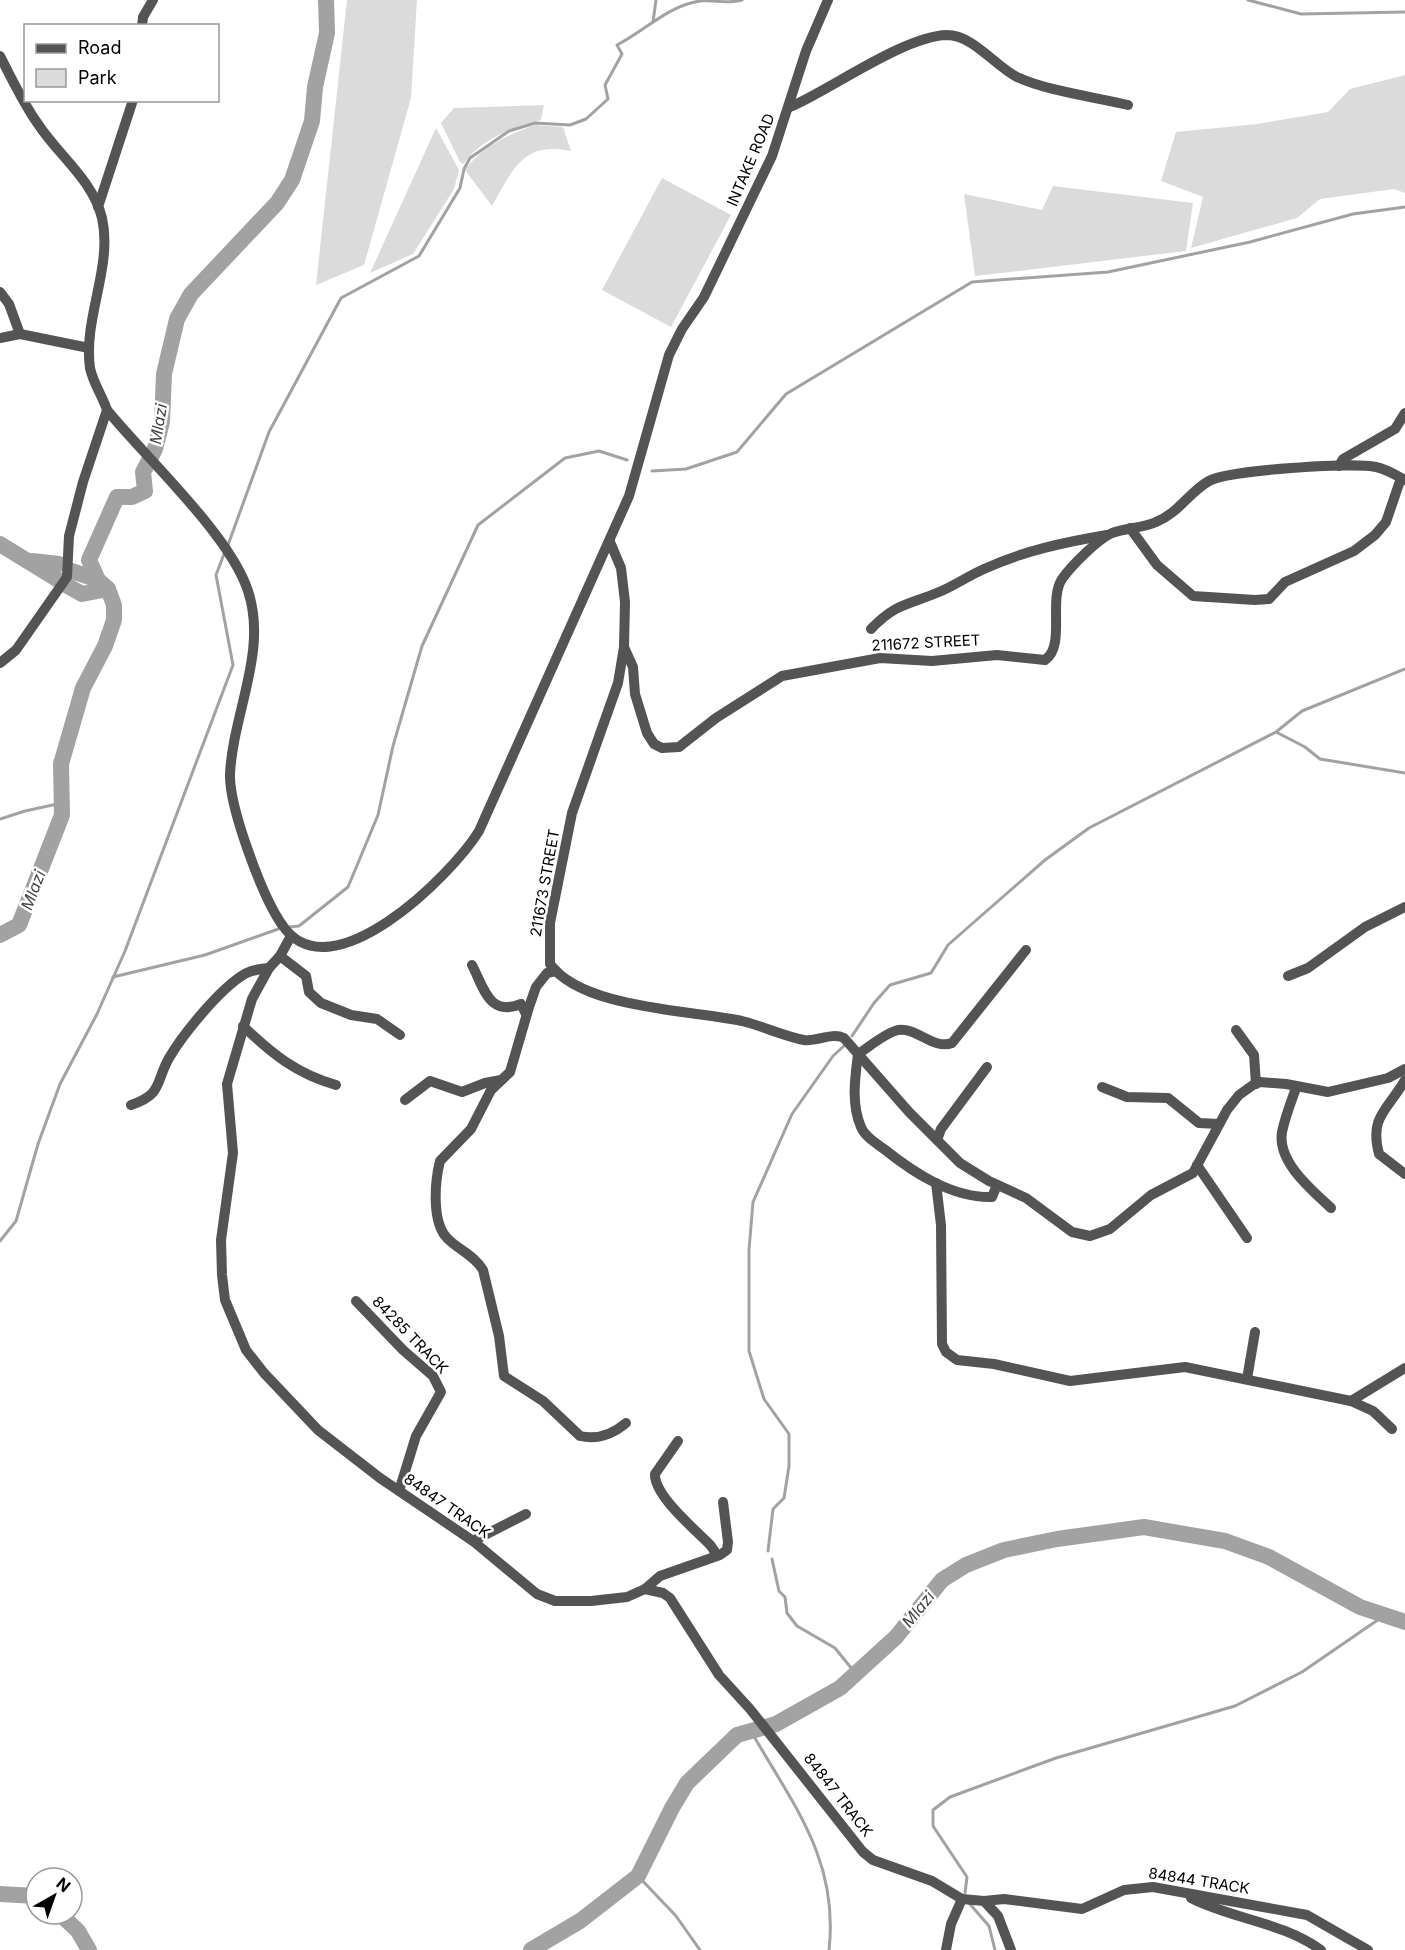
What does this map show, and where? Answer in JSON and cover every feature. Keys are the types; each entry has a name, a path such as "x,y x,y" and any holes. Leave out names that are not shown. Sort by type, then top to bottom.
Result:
{"street":[{"path":"142,24 143,17 153,0"},
{"name":"INTAKE ROAD","path":"291,936 301,944 332,948 363,937 426,892 468,850 490,807 553,662 630,496 659,384 669,355 685,324 704,297 772,156 790,107 806,51 828,0"},
{"path":"790,107 809,99 832,83 893,54 945,35 960,38 1017,77 1128,105"},
{"path":"0,56 24,102"},
{"path":"24,102 31,115 81,177 98,207 103,224 104,248 89,348 94,383 107,410 209,527 242,572 249,594 254,633 230,774 232,797 244,840 269,902 283,927 291,936"},
{"path":"98,207 132,102"},
{"path":"0,292 9,304 20,334"},
{"path":"0,338 20,334 89,348"},
{"path":"0,663 16,650 67,577 69,536 82,482 107,410"},
{"path":"1339,466 1343,459 1395,429 1405,413"},
{"name":"211672 STREET","path":"625,644 633,666 635,694 646,733 654,744 670,750 680,747 716,718 782,676 880,658 932,661 997,655 1046,660 1050,657 1057,639 1056,599 1061,581 1083,556 1110,534 1156,522 1180,508 1195,491 1210,480 1227,474 1339,466 1376,467 1403,479"},
{"path":"1130,528 1157,566 1193,596 1269,599 1286,582 1354,551 1375,535 1386,522 1403,479"},
{"path":"871,629 899,605 938,593 985,569 1055,543 1110,534"},
{"path":"610,542 621,568 625,644"},
{"name":"211673 STREET","path":"556,972 549,959 550,923 573,813 618,683 625,644"},
{"path":"1288,976 1308,968 1365,927 1405,907"},
{"name":"84847 TRACK","path":"291,936 280,956 269,968 252,999 227,1084 232,1164 221,1240 225,1300 246,1350 264,1374 318,1430 399,1491 473,1541 537,1594 555,1601 621,1598 645,1589 663,1593 670,1598 719,1675 750,1709 863,1852 873,1860 932,1881 962,1899"},
{"path":"858,1054 891,1033 902,1030 943,1045 952,1043 1026,950"},
{"path":"280,956 306,976 309,992 321,1003 351,1015 376,1019 400,1035"},
{"path":"472,965 494,1005 502,1008 520,1004 526,1014"},
{"path":"131,1105 151,1097 168,1059 183,1037 214,1002 241,976 269,968"},
{"path":"626,1423 604,1435 588,1438 580,1436 543,1401 504,1376 499,1336 485,1276 478,1263 446,1238 442,1231 437,1205 438,1168 443,1154 471,1129 492,1090 510,1072 536,987 547,973 556,972 556,969 574,985 629,1002 749,1023 807,1040 840,1036 960,1163 997,1185 1026,1198 1072,1232 1090,1236 1110,1229 1151,1195 1187,1177 1197,1165 1219,1124 1239,1095 1256,1084 1286,1084 1296,1088 1328,1092 1345,1090 1388,1078 1405,1069"},
{"path":"243,1026 288,1065 308,1077 336,1085"},
{"path":"1236,1030 1254,1055 1256,1084"},
{"path":"858,1054 855,1102 862,1131 903,1164 936,1183 988,1197 994,1195 997,1185"},
{"path":"937,1140 941,1129 987,1066"},
{"path":"405,1100 429,1081 462,1092 485,1083 501,1080"},
{"path":"1405,1080 1378,1117 1376,1126 1379,1154 1405,1174"},
{"path":"1102,1087 1127,1097 1168,1098 1199,1123 1219,1124"},
{"path":"1296,1088 1281,1142 1301,1179 1331,1208"},
{"path":"1197,1165 1247,1238"},
{"path":"936,1183 941,1225 942,1344 951,1357 964,1362 994,1364 1076,1382 1110,1375 1185,1367 1351,1401 1373,1411 1392,1429"},
{"name":"84285 TRACK","path":"356,1301 433,1376 441,1392 416,1436 399,1491"},
{"path":"1247,1379 1255,1332"},
{"path":"1351,1401 1405,1368"},
{"path":"678,1441 655,1474 655,1480 665,1498 711,1546 715,1552 714,1556"},
{"path":"645,1589 660,1576 724,1552 728,1547 723,1502"},
{"path":"473,1541 526,1514"},
{"name":"84844 TRACK","path":"962,1899 984,1901 1004,1899 1082,1909 1137,1886 1281,1908 1307,1915 1368,1950"},
{"path":"1180,1892 1214,1910 1295,1934 1321,1950"},
{"path":"946,1950 951,1924 962,1899"},
{"path":"984,1901 999,1916 1011,1950"}],"green space":[{"path":"347,0 417,0 411,98 364,265 316,285"},
{"path":"1405,75 1405,193 1394,189 1320,199 1297,218 1191,248 1203,197 1161,181 1176,132 1257,124 1328,112 1350,89"},
{"path":"544,105 541,120 498,135 479,148 463,164 441,123 454,108"},
{"path":"535,125 563,127 571,151 541,150 530,154 521,161 506,180 492,206 465,170 487,148 516,132"},
{"path":"436,128 459,170 454,189 413,254 370,273"},
{"path":"662,178 731,215 671,327 602,290"},
{"path":"1053,186 1193,203 1186,251 975,276 964,194 1042,210"}],"waterway":[{"name":"Mlazi","path":"0,935 19,925 62,815 61,764 83,688 105,646 114,620 114,605 108,589 98,580 89,560 117,497 132,497 145,491 143,472 155,449 162,422 164,374 177,319 191,294 277,203 292,180 312,121 315,87 327,33 326,0"},
{"path":"653,22 656,0"},
{"path":"228,545 269,432 341,298 419,256 460,188 464,169 470,158 509,131 535,123 570,125 586,119 608,99 605,85 622,54 617,45 667,13 700,1 742,0"},
{"path":"1248,0 1301,14 1405,12"},
{"path":"652,471 686,469 737,452 786,394 972,282 1108,272 1250,242 1353,214 1405,207"},
{"path":"290,927 299,926 348,887 378,815 393,746 422,646 478,525 565,458 599,451 627,460"},
{"path":"0,544 60,581"},
{"path":"0,1241 16,1221 38,1144 60,1084 97,1014 125,951 233,665 216,575 224,554"},
{"path":"32,561 59,564"},
{"path":"72,571 98,580"},
{"path":"66,585 82,594 108,589"},
{"path":"852,1036 874,1003 890,985 931,973 948,945 1045,860 1089,828 1276,732 1302,711 1405,669"},
{"path":"1276,732 1305,747 1320,759 1405,773"},
{"path":"0,819 62,803"},
{"path":"113,977 205,955 281,928"},
{"path":"768,1551 773,1509 784,1498 789,1466 789,1434 764,1399 749,1351 749,1250 753,1202 792,1114 833,1056 846,1044"},
{"name":"Mlazi","path":"531,1950 580,1921 638,1876 687,1783 737,1735 776,1724 840,1688 896,1637 942,1580 966,1565 1004,1550 1057,1539 1144,1527 1225,1541 1269,1557 1360,1607 1405,1622"},
{"path":"772,1559 779,1591 785,1597 787,1613 797,1626 835,1648 856,1674"},
{"path":"965,1893 967,1877 933,1826 933,1810 950,1797 1056,1758 1235,1706 1302,1672 1385,1615"},
{"path":"752,1733 797,1810 820,1861 827,1889 830,1918 829,1950"},
{"path":"638,1876 676,1916 700,1950"},
{"name":"Mlazi","path":"0,1894 24,1895"},
{"path":"969,1903 989,1926 995,1950"},
{"name":"Mlazi","path":"73,1926 89,1950"}]}
